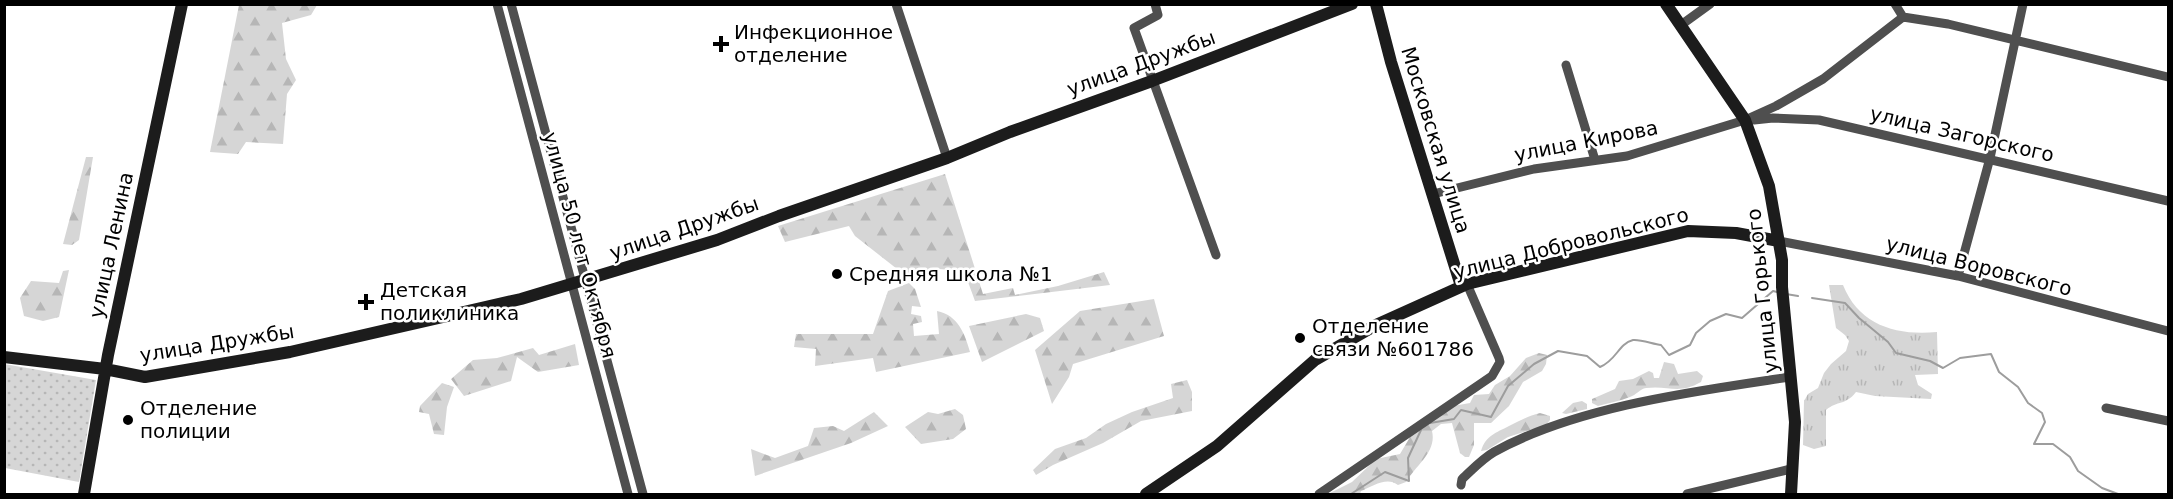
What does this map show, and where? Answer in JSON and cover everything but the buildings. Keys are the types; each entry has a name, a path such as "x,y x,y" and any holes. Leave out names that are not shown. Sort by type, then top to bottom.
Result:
{"street":[{"name":"улица Ленина","path":"84,495 105,369 182,4"},
{"name":"улица 50 лет Октября","path":"497,4 628,495"},
{"name":"улица 50 лет Октября","path":"511,4 643,495"},
{"path":"896,4 947,158"},
{"path":"1155,4 1158,15 1134,28 1216,255"},
{"name":"улица Дружбы","path":"4,357 105,369 145,377 290,352 521,299 717,240 947,158 1010,132 1152,81 1352,4"},
{"name":"Московская улица","path":"1376,4 1391,62 1464,285"},
{"name":"улица Горького","path":"1666,4 1745,120 1769,186 1779,241 1796,422 1791,495"},
{"path":"1681,25 1710,4"},
{"path":"1895,4 1903,17"},
{"path":"1958,276 1990,158 2023,4"},
{"path":"1745,120 1776,106 1823,79 1903,17 1948,24 2169,77"},
{"path":"1566,65 1595,160"},
{"name":"улица Загорского","path":"1745,120 1773,118 1819,120 2169,201"},
{"name":"улица Кирова","path":"1433,194 1534,169 1627,156 1745,120"},
{"name":"улица Добровольского","path":"1146,495 1217,446 1315,360 1376,326 1464,285 1688,231 1736,233 1779,241"},
{"name":"улица Воровского","path":"1779,241 1958,276 2169,331"},
{"path":"1319,495 1492,376 1500,362 1499,358 1464,285"},
{"path":"1461,485 1462,479 1491,454 1532,434 1606,411 1714,388 1790,377"},
{"path":"2106,408 2169,421"},
{"path":"1688,495 1791,469"}],"green space":[{"path":"239,5 317,5 311,15 282,23 286,59 296,80 287,94 283,144 246,142 238,154 210,152"},
{"path":"86,157 93,157 79,240 72,245 63,244"},
{"path":"945,174 983,294 1013,288 1015,295 1058,286 1104,272 1110,285 975,301 964,271 939,269 906,276 855,236 849,226 785,242 778,226"},
{"path":"69,270 59,317 43,321 24,316 20,298 31,281 59,283 63,271"},
{"path":"909,283 915,289 921,307 912,306 911,314 921,316 922,322 913,324 914,336 939,334 937,311 944,313 960,326 970,352 876,372 873,358 815,366 816,349 794,347 796,334 873,334 888,291"},
{"path":"1829,285 1843,285 1859,310 1869,319 1881,325 1907,332 1937,332 1938,374 1915,375 1918,385 1932,394 1931,399 1875,396 1856,392 1848,399 1830,407 1826,410 1826,446 1814,449 1803,445 1804,401 1808,394 1818,388 1824,373 1831,364 1846,351 1849,341 1836,328"},
{"path":"1154,299 1164,336 1073,364 1069,377 1052,404 1035,350 1080,311"},
{"path":"1026,314 1040,318 1044,331 982,362 969,326"},
{"path":"575,344 579,365 538,372 517,357 511,381 464,396 451,379 473,360 497,358 533,348 539,355"},
{"path":"1539,353 1547,355 1542,371 1523,382 1509,406 1491,423 1474,423 1474,445 1469,457 1460,453 1452,423 1441,424 1432,431 1433,439 1429,452 1406,482 1398,485 1389,481 1380,483 1361,491 1360,494 1328,494 1352,482 1376,459 1400,454 1413,432 1453,406 1470,403 1474,395 1489,394 1495,385 1510,376 1526,358"},
{"path":"1664,362 1674,364 1678,374 1697,371 1703,376 1701,382 1680,389 1646,388 1618,401 1598,406 1592,403 1592,399 1615,389 1619,381 1633,379 1649,371 1653,373 1654,378 1659,378"},
{"path":"4,364 96,380 79,482 5,468"},
{"path":"1187,380 1192,392 1192,411 1141,421 1103,443 1036,475 1033,470 1055,449 1086,438 1106,424 1132,412 1173,398 1171,384"},
{"path":"442,383 454,387 447,407 444,435 434,434 429,414 419,412 420,406"},
{"path":"1582,401 1587,404 1587,409 1562,413 1573,403"},
{"path":"955,409 963,415 966,429 953,439 921,444 905,427 928,412 938,414"},
{"path":"874,412 888,426 851,443 755,476 751,449 775,458 808,446 814,428 833,426 844,431"},
{"path":"1540,413 1550,416 1546,425 1508,437 1487,450 1481,451 1492,435"}],"waterway":[{"path":"1430,423 1454,419 1461,410 1491,417 1508,386 1534,364 1558,351 1587,356 1600,367 1606,364 1624,345 1633,340 1661,345 1669,355 1690,345 1696,333 1710,321 1726,314 1742,318 1773,291 1777,292"},
{"path":"1786,294 1798,296"},
{"path":"1812,298 1845,303 1888,342 1896,353 1930,361 1943,368 1960,358 1991,354 1999,372 2018,387 2028,403 2042,413 2045,422 2034,444 2053,444 2070,457 2078,471 2102,488 2118,494"},
{"path":"1351,494 1385,472 1409,481 1408,458 1421,430"}],"place":[{"name":"Инфекционное отделение","path":"721,44"},
{"name":"Средняя школа №1","path":"837,274"},
{"name":"Детская поликлиника","path":"366,302"},
{"name":"Отделение связи №601786","path":"1300,338"},
{"name":"Отделение полиции","path":"128,420"}]}
